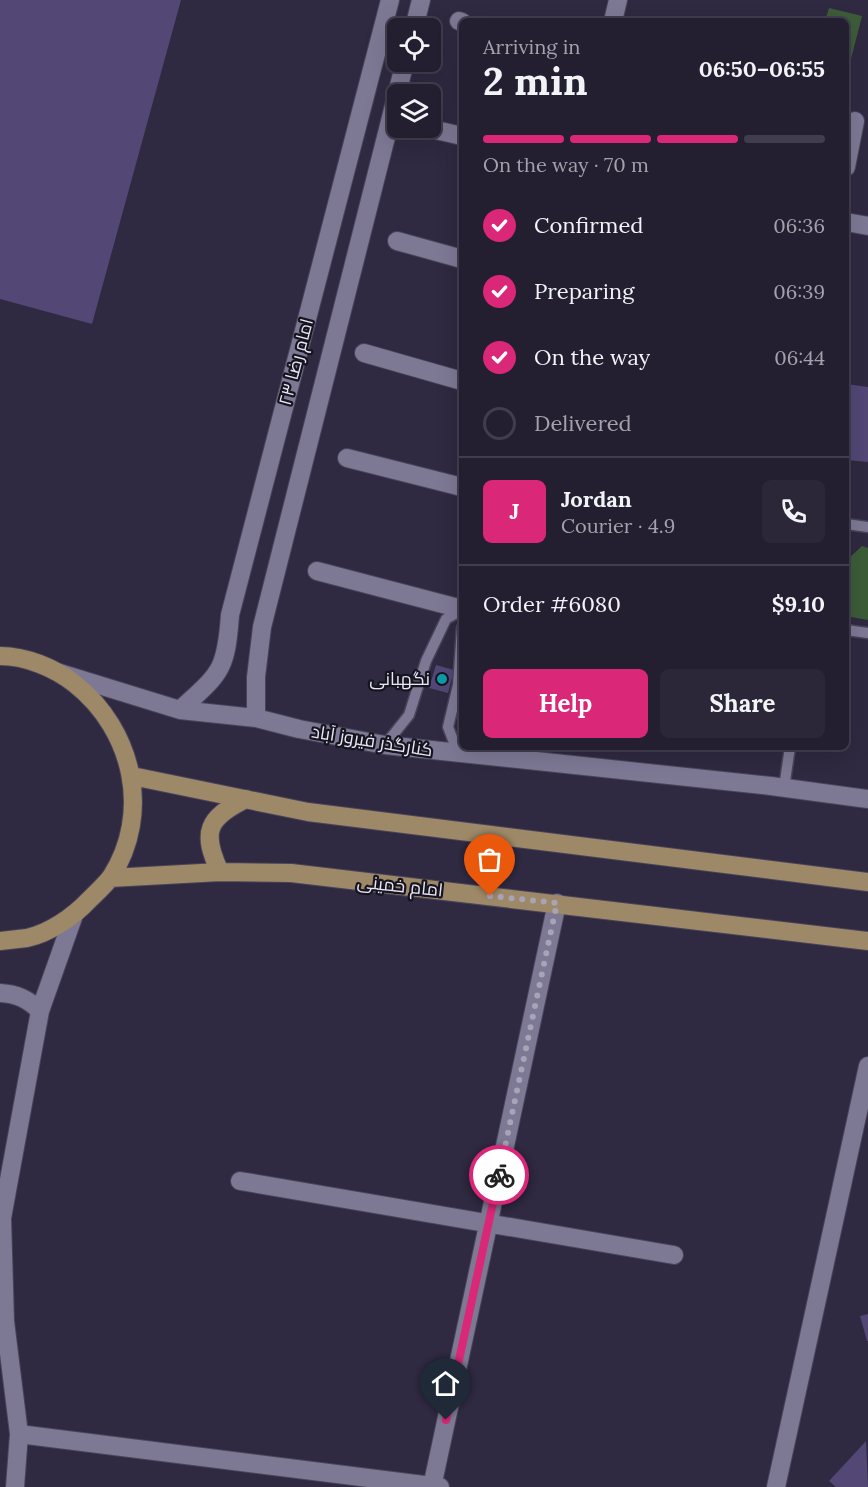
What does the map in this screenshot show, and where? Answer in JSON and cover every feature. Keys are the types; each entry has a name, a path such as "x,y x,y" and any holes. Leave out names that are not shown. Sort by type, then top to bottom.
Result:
{"main road":[{"path":"0,656 14,656 60,672 94,699 119,735 132,776 133,811 126,846 110,878 74,915 30,937 0,941"},
{"path":"132,776 308,812 868,882"},
{"path":"220,872 210,846 211,824 224,810 246,799"},
{"name":"امام خمینی","path":"110,878 220,872 291,873 868,941"}],"street":[{"name":"امام رضا ۲۳","path":"180,710 217,676 227,651 230,615 390,0"},
{"path":"416,18 421,0"},
{"path":"614,18 618,0"},
{"name":"امام رضا ۲۳","path":"256,718 256,677 262,627 402,72"},
{"path":"849,152 856,121"},
{"path":"441,131 459,135"},
{"path":"849,223 868,226"},
{"path":"397,241 459,258"},
{"path":"364,353 459,380"},
{"path":"347,458 459,486"},
{"path":"317,571 459,608"},
{"name":"کنارگذر فیروز آباد","path":"60,672 180,710 256,718 299,729 385,745 868,799"},
{"path":"19,1434 435,1487 488,1223 557,903"},
{"path":"15,1487 19,1434 2,1321 1,1214 40,1011 74,915"},
{"path":"0,993 16,994 29,1001 40,1011"},
{"path":"776,1487 868,1066"},
{"path":"240,1181 674,1255"}],"lane":[{"path":"849,524 868,527"},
{"path":"385,745 409,715 426,661 446,619 459,611"},
{"path":"849,630 868,633"},
{"path":"458,753 448,728 459,671"},
{"path":"784,788 790,750"}],"green space":[{"path":"829,8 862,16 850,63 849,18 826,18"},
{"path":"862,546 868,548 868,620 849,617 849,558"}],"building":[{"path":"0,0 181,0 92,324 0,299"},
{"path":"849,384 868,387 868,462 849,460"},
{"name":"نگهبانی","path":"436,665 454,670 448,693 429,688"},
{"path":"868,1314 868,1341 867,1341 860,1316"},
{"path":"866,1441 868,1487 836,1487 829,1481"}],"way so far":[{"path":"490,896 557,903 499,1175"}],"place":[{"name":"نگهبانی","path":"442,679"}],"route":[{"path":"446,1420 499,1175"}]}
